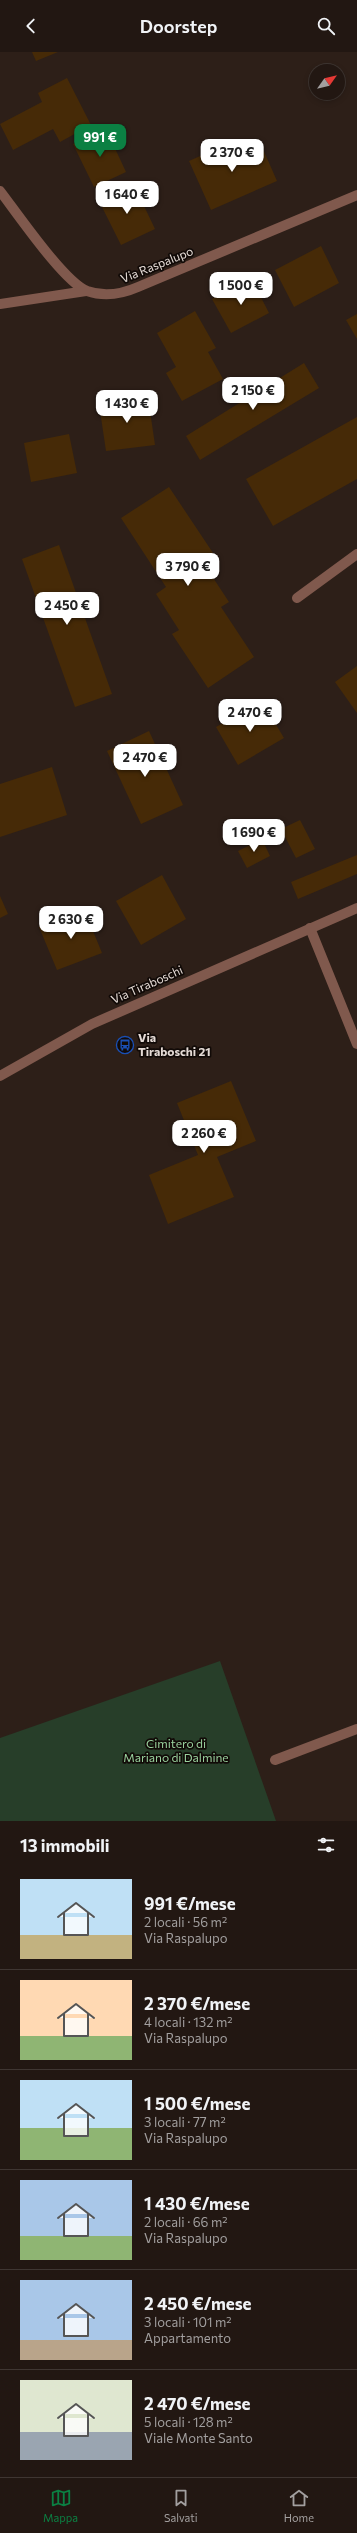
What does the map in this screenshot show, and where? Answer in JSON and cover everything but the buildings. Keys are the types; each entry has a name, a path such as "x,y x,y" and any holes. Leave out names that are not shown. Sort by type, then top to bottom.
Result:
{"street":[{"path":"0,191 52,259 86,291"},
{"name":"Via Raspalupo","path":"0,304 86,291 111,294 130,290 357,195"},
{"path":"297,598 357,554"},
{"name":"Via Tiraboschi","path":"0,1074 92,1024 357,908"},
{"path":"310,928 357,1044"},
{"path":"275,1760 357,1728"}],"green space":[{"name":"Cimitero di Mariano di Dalmine","path":"220,1661 276,1821 0,1821 0,1738"}],"place":[{"name":"Via Tiraboschi 21","path":"125,1045"}]}
